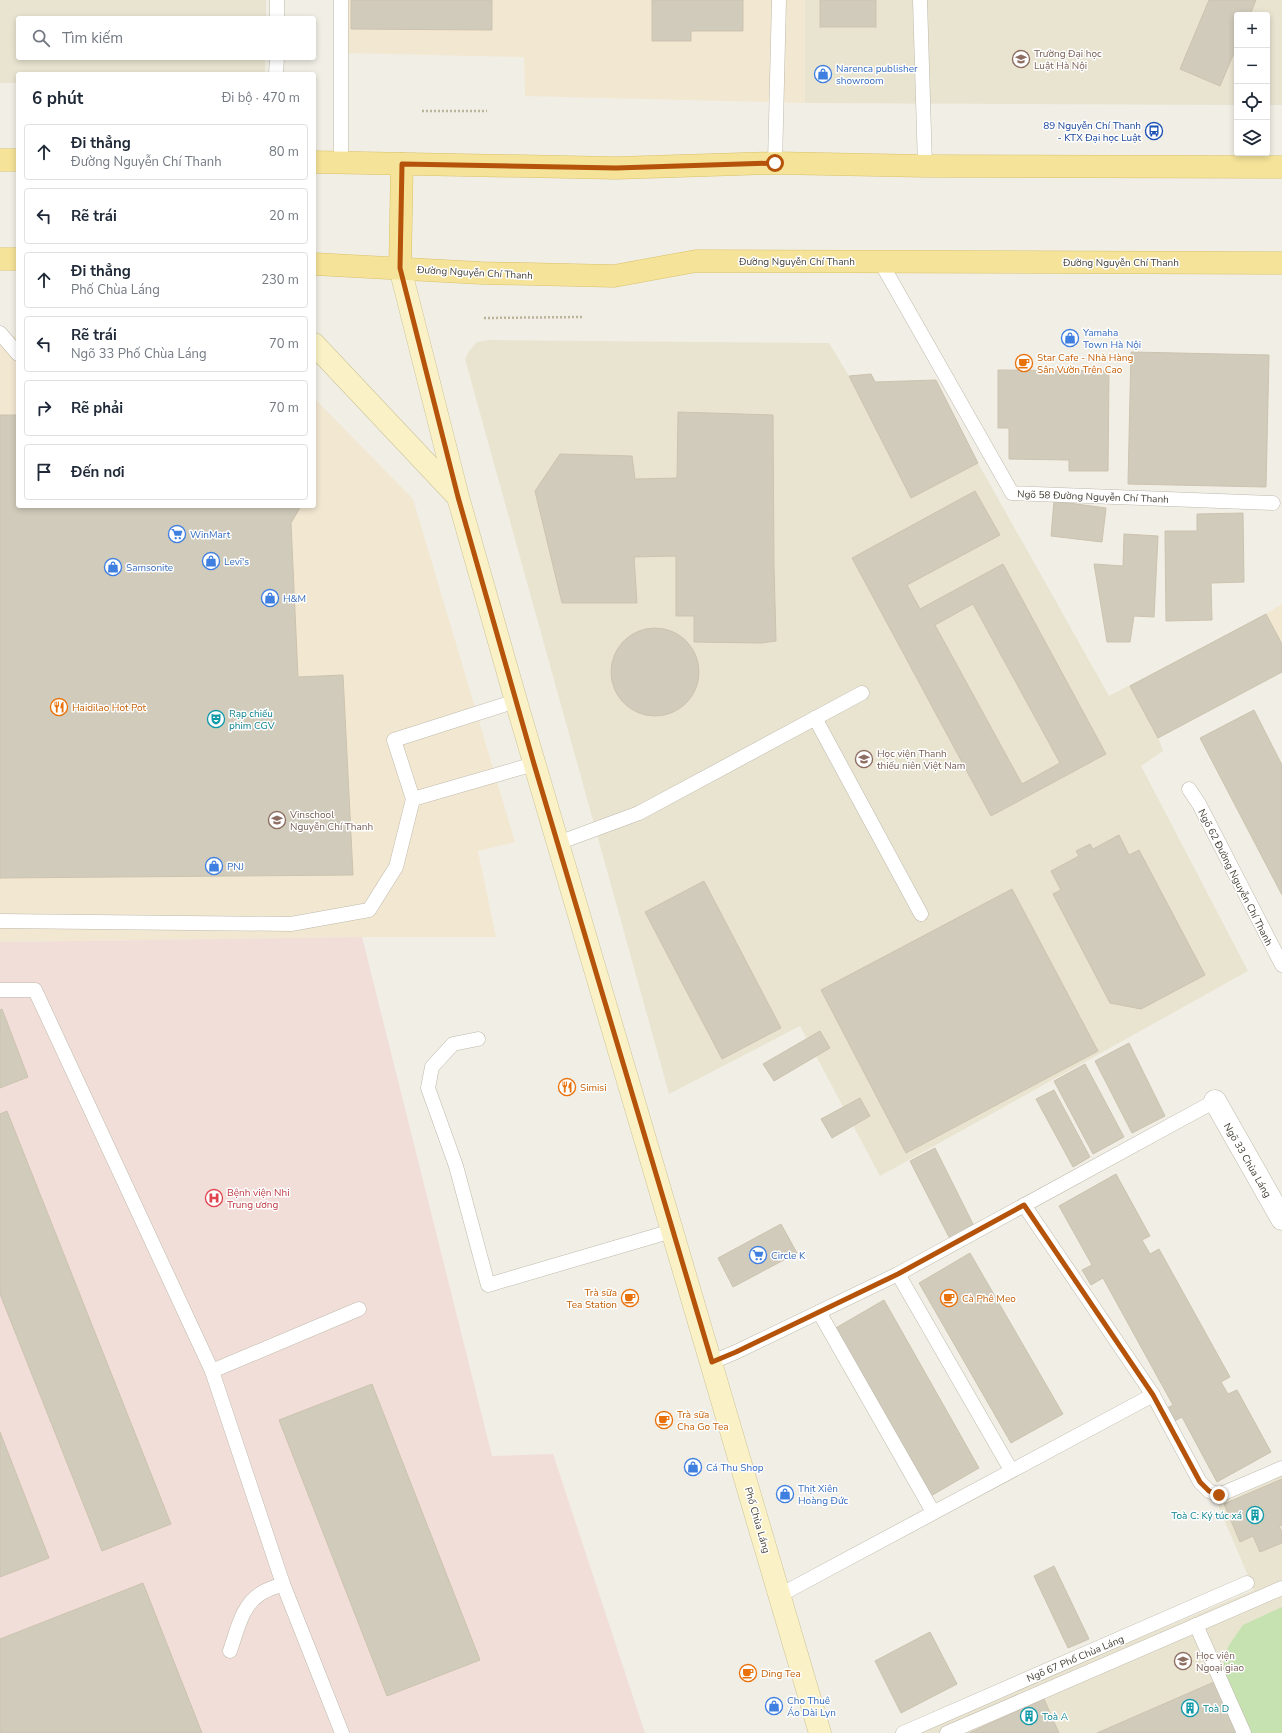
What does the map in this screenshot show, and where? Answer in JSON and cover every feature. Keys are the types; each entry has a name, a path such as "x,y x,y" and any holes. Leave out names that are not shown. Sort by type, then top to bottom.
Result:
{"main road":[{"path":"0,160 16,160"},
{"path":"316,162 616,168 775,163 926,166 1282,167"},
{"path":"400,268 402,164"},
{"path":"0,259 16,259"},
{"name":"Đường Nguyễn Chí Thanh","path":"316,264 481,274 614,276 696,261 1282,263"}],"street":[{"name":"Phố Chùa Láng","path":"400,268 458,497 534,764 712,1362 820,1733"},
{"path":"316,346 458,497"},
{"name":"Ngõ 33 Chùa Láng","path":"1215,1101 1282,1219"}],"lane":[{"path":"277,0 277,16"},
{"path":"341,0 341,163"},
{"path":"775,163 779,0"},
{"path":"920,0 926,166"},
{"path":"276,72 277,60"},
{"name":"Ngõ 58 Đường Nguyễn Chí Thanh","path":"880,261 1012,493 1273,503"},
{"path":"0,333 16,352"},
{"path":"558,843 639,813 862,693"},
{"path":"0,921 291,924 369,910 396,867 413,798 394,740 516,701"},
{"path":"815,718 921,914"},
{"path":"413,798 534,764"},
{"name":"Ngõ 62 Đường Nguyễn Chí Thanh","path":"1189,789 1199,804 1282,964"},
{"path":"0,990 35,990 212,1371 283,1584 342,1733"},
{"path":"478,1039 452,1044 432,1067 428,1088 456,1166 488,1285 672,1230"},
{"path":"712,1362 898,1274 1215,1101"},
{"path":"1024,1205 1153,1395 1200,1482 1209,1491 1219,1495 1282,1468"},
{"path":"898,1274 1011,1470"},
{"path":"212,1371 359,1309"},
{"path":"819,1312 933,1512"},
{"path":"780,1595 1153,1395"},
{"name":"Ngõ 67 Phố Chùa Láng","path":"904,1733 1247,1583"},
{"path":"230,1651 240,1622 251,1600 261,1593 283,1584"},
{"path":"947,1733 1282,1588"},
{"path":"1196,1625 1244,1733"}],"path":[{"path":"422,111 487,111"},
{"path":"484,318 582,317"}],"shaded area":[{"path":"0,0 266,0 266,16 16,16 16,60 265,60 265,72 16,72 16,83 0,83"},
{"path":"342,0 805,0 805,103 525,96 524,57 342,53"},
{"name":"Trường Đại học Luật Hà Nội","path":"805,0 1282,0 1282,105 1270,105 1270,12 1234,12 1234,105 805,103"},
{"path":"0,336 16,336 16,508 316,508 316,400 413,499 515,842 478,851 496,937 362,937 0,942"},
{"name":"Học viện Thanh thiếu niên Việt Nam","path":"488,340 829,343 849,376 911,497 978,463 1109,696 1266,614 1282,644 1282,672 1158,737 1163,751 1141,766 1248,971 880,1176 800,1026 669,1094 465,359 469,351 477,342"},
{"path":"1282,604 1282,644 1266,614"},
{"name":"Bệnh viện Nhi Trung ương","path":"362,937 492,1456 553,1454 645,1733 0,1733 0,942"},
{"name":"Học viện Ngoại giao","path":"1282,1476 1282,1733 914,1733 1254,1590 1218,1505"}],"green space":[{"path":"1282,1607 1282,1733 1251,1733 1224,1671 1224,1657 1229,1645 1243,1625"}],"building":[{"path":"351,0 492,0 492,30 351,29"},
{"path":"652,0 743,0 743,31 691,31 691,41 652,41"},
{"path":"820,0 876,0 876,27 820,27"},
{"path":"1209,0 1256,0 1251,12 1234,12 1234,53 1220,86 1180,69"},
{"path":"1131,352 1269,355 1266,487 1128,484"},
{"path":"998,370 1109,371 1108,471 1069,471 1069,460 1009,459 1009,428 998,428"},
{"path":"871,374 875,382 936,380 978,463 911,498 849,376"},
{"path":"678,412 773,415 776,641 761,643 694,642 694,616 676,616 676,556 634,557 637,603 562,603 535,491 560,454 632,456 635,479 677,478"},
{"path":"0,415 16,415 16,508 300,508 291,523 298,677 343,675 353,875 0,878"},
{"path":"975,491 1000,535 907,585 920,609 1003,564 1106,754 991,816 852,558","holes":["973,604 1060,763 1022,784 935,625"]},
{"path":"1054,501 1106,508 1102,542 1051,536"},
{"path":"1243,513 1244,582 1211,583 1212,620 1166,621 1165,531 1197,531 1197,514"},
{"path":"1124,534 1158,536 1154,617 1134,616 1130,642 1107,642 1094,564 1123,566"},
{"path":"1266,614 1282,644 1282,672 1158,738 1130,686"},
{"path":"655,628 672,632 686,641 695,655 699,672 695,689 686,703 672,712 655,716 638,712 624,703 615,689 611,672 615,655 624,641 638,632"},
{"path":"1254,710 1282,765 1282,895 1200,738"},
{"path":"1119,835 1129,855 1139,850 1205,975 1141,1009 1110,1003 1053,894 1061,890 1051,871 1079,856 1076,851 1090,844 1093,849"},
{"path":"704,881 781,1028 722,1059 645,912"},
{"path":"1012,889 1098,1051 906,1153 821,990"},
{"path":"2,1009 28,1077 0,1088 0,1010"},
{"path":"820,1031 830,1048 774,1081 763,1064"},
{"path":"1129,1043 1165,1116 1132,1133 1095,1061"},
{"path":"1085,1064 1124,1137 1093,1154 1054,1081"},
{"path":"1054,1090 1090,1157 1073,1167 1036,1099"},
{"path":"860,1098 870,1116 832,1138 821,1119"},
{"path":"7,1111 171,1524 102,1551 0,1294 0,1114"},
{"path":"935,1148 974,1226 950,1239 910,1161"},
{"path":"1116,1174 1150,1236 1142,1240 1150,1254 1159,1249 1230,1377 1221,1382 1228,1394 1237,1390 1271,1452 1217,1482 1182,1417 1171,1423 1163,1410 1173,1405 1103,1278 1091,1285 1082,1270 1092,1265 1059,1206"},
{"name":"Circle K","path":"781,1224 797,1253 733,1287 718,1258"},
{"path":"970,1253 1063,1414 1011,1443 919,1283"},
{"path":"884,1300 979,1468 929,1497 834,1329"},
{"path":"372,1384 480,1660 387,1696 279,1420"},
{"path":"0,1432 49,1558 0,1577"},
{"name":"Toà C: Ký túc xá","path":"1282,1479 1282,1525 1279,1526 1282,1532 1282,1543 1260,1552 1253,1536 1240,1542 1224,1504"},
{"path":"1054,1566 1089,1639 1068,1648 1034,1576"},
{"path":"143,1583 202,1733 0,1733 0,1639"},
{"path":"930,1632 957,1684 901,1713 875,1661"},
{"name":"Toà D","path":"1214,1682 1237,1733 1097,1733"},
{"name":"Toà A","path":"1044,1699 1059,1733 969,1733"}],"place":[{"name":"Trường Đại học Luật Hà Nội","path":"1021,59"},
{"name":"Narenca publisher showroom","path":"823,74"},
{"name":"89 Nguyễn Chí Thanh - KTX Đại học Luật","path":"1154,131"},
{"name":"Yamaha Town Hà Nội","path":"1070,338"},
{"name":"Star Cafe - Nhà Hàng Sân Vườn Trên Cao","path":"1024,363"},
{"name":"WinMart","path":"177,534"},
{"name":"Levi's","path":"211,561"},
{"name":"Samsonite","path":"113,567"},
{"name":"H&M","path":"270,598"},
{"name":"Haidilao Hot Pot","path":"59,707"},
{"name":"Rạp chiếu phim CGV","path":"216,719"},
{"name":"Học viện Thanh thiếu niên Việt Nam","path":"864,759"},
{"name":"Vinschool Nguyễn Chí Thanh","path":"277,820"},
{"name":"PNJ","path":"214,866"},
{"name":"Simisi","path":"567,1087"},
{"name":"Bệnh viện Nhi Trung ương","path":"214,1198"},
{"name":"Circle K","path":"758,1255"},
{"name":"Trà sữa Tea Station","path":"630,1298"},
{"name":"Cà Phê Meo","path":"949,1298"},
{"name":"Trà sữa Cha Go Tea","path":"664,1420"},
{"name":"Cá Thu Shop","path":"693,1467"},
{"name":"Thịt Xiên Hoàng Đức","path":"785,1494"},
{"name":"Toà C: Ký túc xá","path":"1255,1515"},
{"name":"Học viện Ngoại giao","path":"1183,1661"},
{"name":"Ding Tea","path":"748,1673"},
{"name":"Cho Thuê Áo Dài Lyn","path":"774,1706"},
{"name":"Toà D","path":"1190,1708"},
{"name":"Toà A","path":"1029,1716"}],"route":[{"path":"775,163 616,168 402,164 400,268 458,497 534,764 712,1362 736,1352 898,1274 1024,1205 1153,1395 1200,1482 1209,1491 1219,1495"}]}
